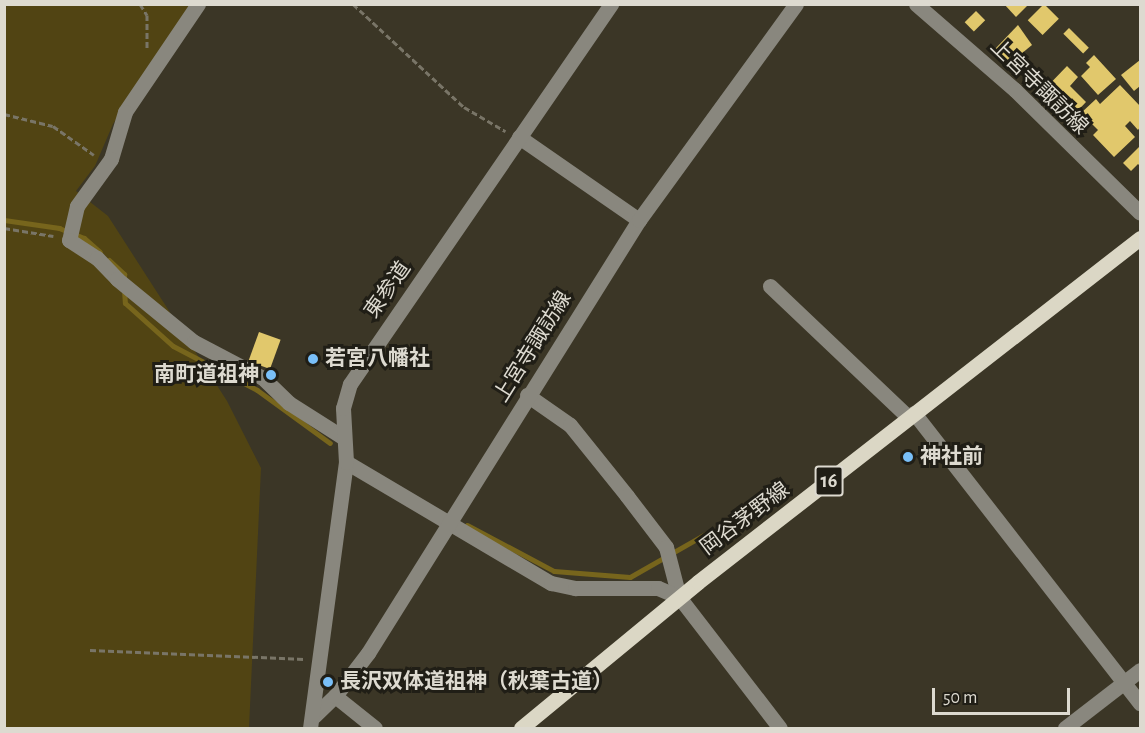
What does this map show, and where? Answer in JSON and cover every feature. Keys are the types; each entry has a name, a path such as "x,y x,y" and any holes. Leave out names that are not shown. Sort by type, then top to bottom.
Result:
{"main road":[{"name":"岡谷茅野線","path":"521,729 679,597 1140,238"}],"street":[{"path":"198,4 125,112 111,159 77,206 69,240 97,258 117,279 194,342 263,378 289,403 344,438"},
{"name":"東参道","path":"312,722 318,659 346,462 343,408 358,369 611,4"},
{"name":"上宮寺諏訪線","path":"312,722 368,653 527,395 639,220 796,4"},
{"name":"上宮寺諏訪線","path":"916,4 1015,90 1135,209"},
{"path":"519,137 639,220"},
{"path":"771,286 911,415 1140,703"},
{"path":"527,395 570,425 666,547 679,597 780,729"},
{"path":"346,462 447,524 551,583 575,588 658,588 679,597"},
{"path":"1065,729 1140,670"},
{"path":"335,696 375,729"}],"path":[{"path":"140,4 147,15 148,46 142,55"},
{"path":"353,4 464,107 519,137"},
{"path":"4,114 53,126 83,150 111,159"},
{"path":"4,228 69,240"},
{"path":"90,650 318,659"}],"shaded area":[{"path":"4,5 191,5 113,124 95,166 76,191 108,216 227,401 261,468 249,728 5,728"}],"building":[{"path":"1004,4 1029,4 1016,17"},
{"path":"1044,4 1059,19 1043,35 1028,20"},
{"path":"976,11 985,20 974,32 965,22"},
{"path":"1018,25 1032,45 1010,63 995,49"},
{"path":"1069,28 1089,48 1083,53 1063,34"},
{"path":"1094,55 1116,79 1098,95 1081,76 1090,67 1086,63"},
{"path":"1140,60 1140,86 1134,91 1121,75"},
{"path":"1067,66 1078,77 1070,86 1086,102 1068,121 1040,94"},
{"path":"1120,85 1140,106 1140,127 1138,130 1130,121 1125,126 1135,137 1114,157 1093,135 1098,130 1081,113 1096,99 1100,104"},
{"path":"1140,146 1140,166 1138,164 1131,171 1123,163"},
{"path":"259,332 281,340 270,369 248,361"}],"waterway":[{"path":"4,220 59,228 84,238 100,252"},
{"path":"109,260 124,274 124,281"},
{"path":"124,290 125,303 173,346 257,390 330,443"},
{"path":"467,525 554,571 630,577 707,533"}],"place":[{"name":"若宮八幡社","path":"313,359"},
{"name":"南町道祖神","path":"271,375"},
{"name":"神社前","path":"908,457"},
{"name":"長沢双体道祖神（秋葉古道）","path":"328,682"}]}
